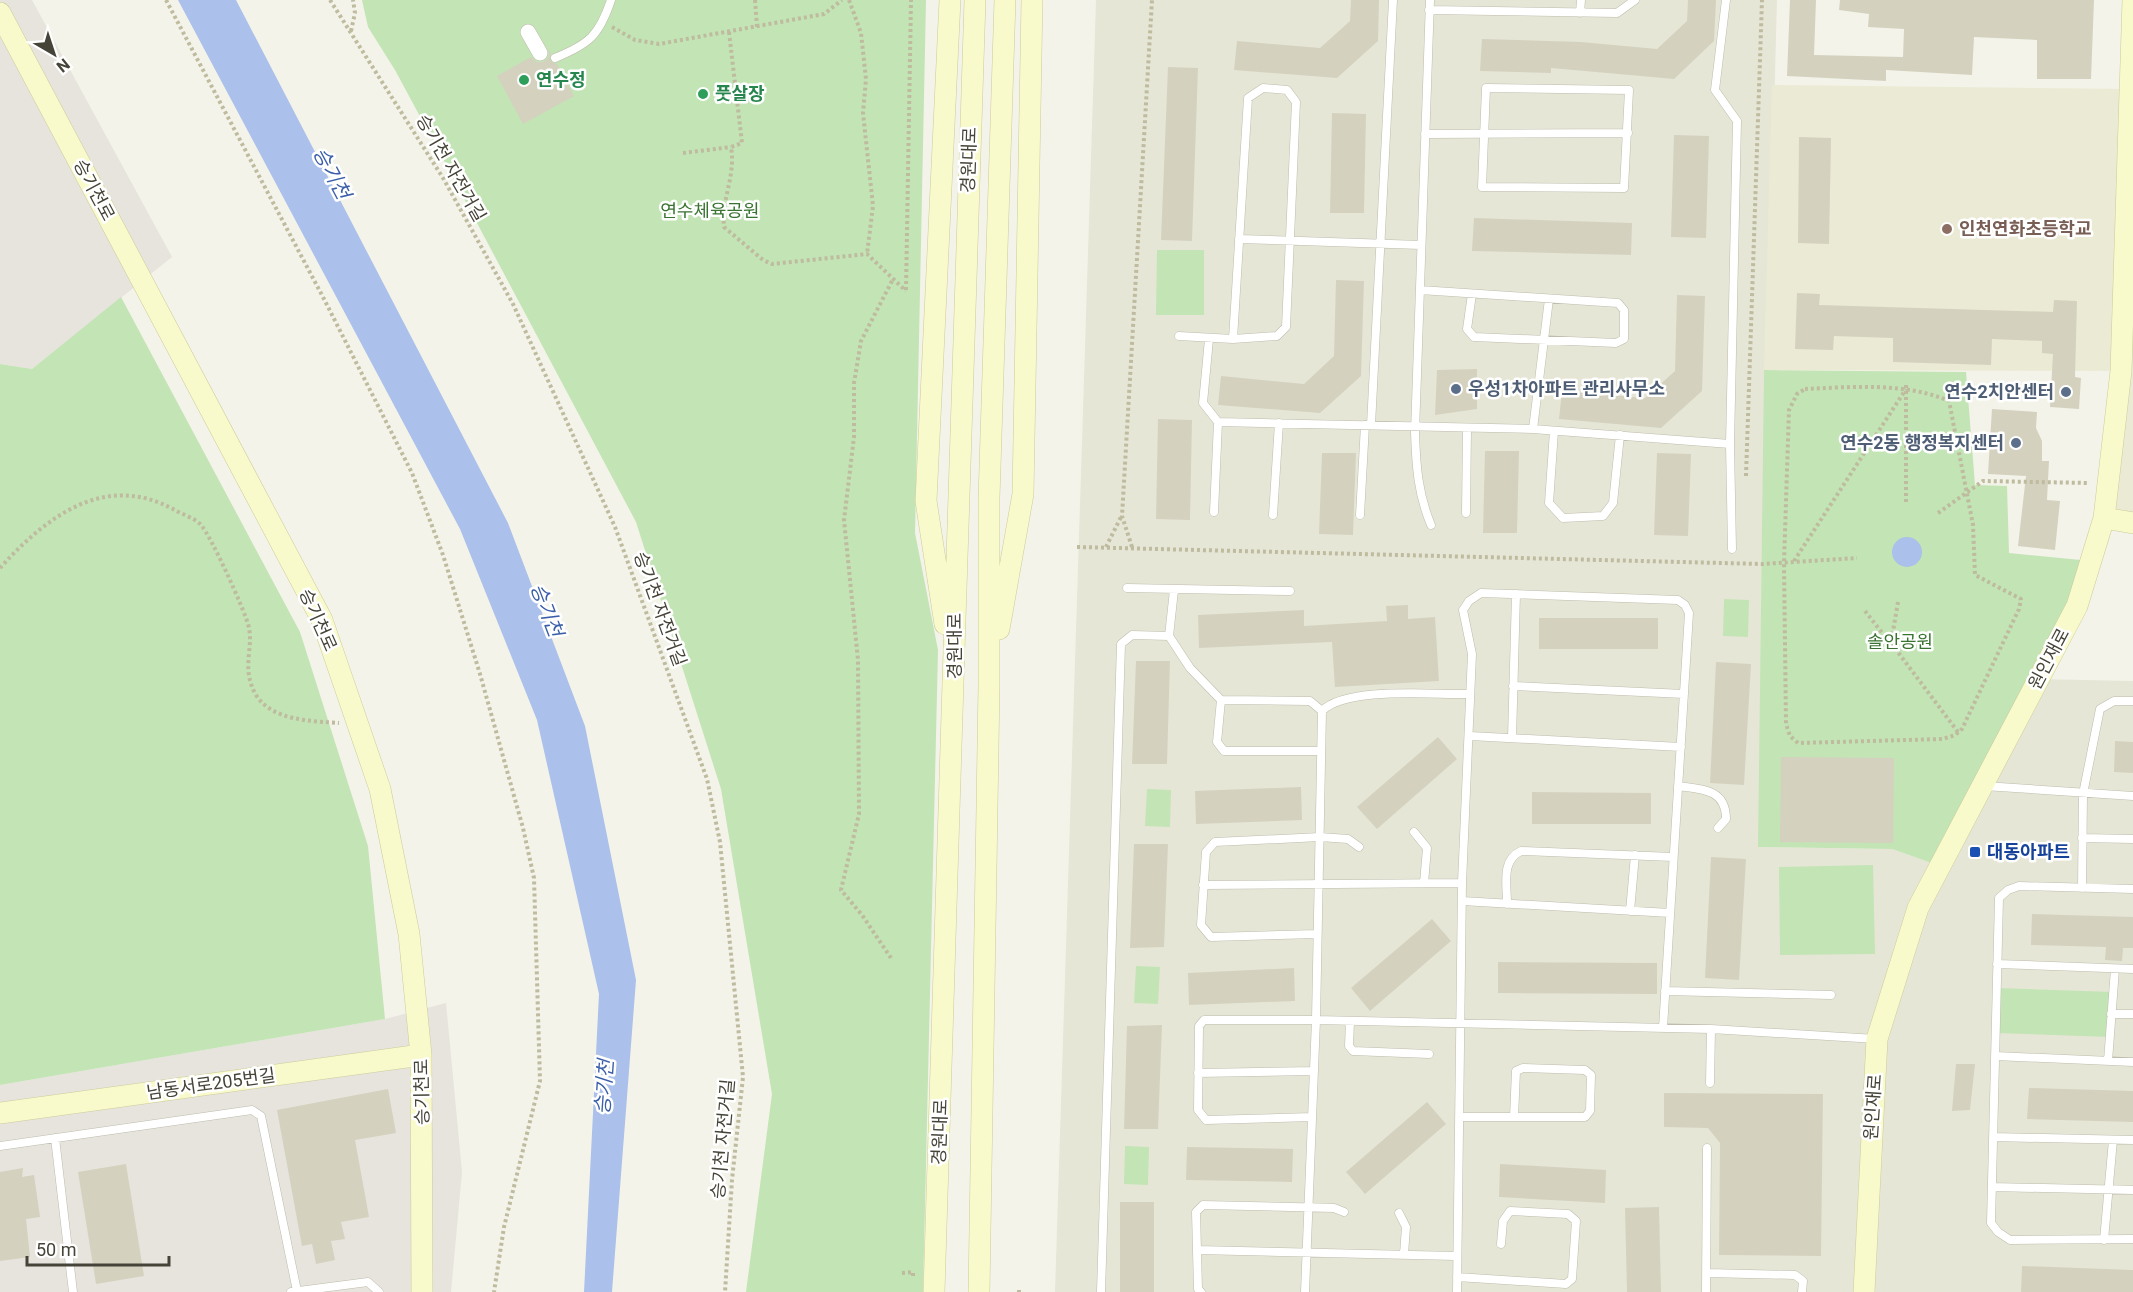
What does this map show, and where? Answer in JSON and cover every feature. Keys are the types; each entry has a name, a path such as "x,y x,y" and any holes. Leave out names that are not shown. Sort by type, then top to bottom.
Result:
{"main road":[{"path":"950,0 927,501 955,689"},
{"name":"경원대로","path":"934,1292 955,689 957,500 975,0"},
{"name":"경원대로","path":"979,1292 989,686 989,498 1005,0"},
{"path":"989,686 1023,494 1032,0"},
{"name":"원인재로","path":"1864,1292 1877,1039 1918,908 2077,606 2104,518 2121,371 2133,0"},
{"name":"승기천로","path":"0,13 322,620 380,789 409,934 421,1055 422,1292"},
{"path":"2104,518 2133,523"},
{"name":"남동서로205번길","path":"0,1113 421,1055"}],"street":[{"path":"528,32 540,53"}],"lane":[{"path":"555,58 581,47 593,37 603,23 611,0"},
{"path":"1360,515 1383,243 1393,0"},
{"path":"1430,0 1415,427 1416,476 1422,504 1431,525"},
{"path":"1581,0 1581,12"},
{"path":"1429,10 1617,13 1635,0"},
{"path":"1726,0 1715,90 1737,122 1730,444 1732,549"},
{"path":"1179,336 1233,339 1277,336 1286,327 1288,240 1296,102 1287,90 1263,88 1248,98 1233,339"},
{"path":"1486,88 1629,90 1624,188 1482,187 1485,133 1486,88"},
{"path":"1425,134 1628,133"},
{"path":"1239,239 1422,245"},
{"path":"1420,290 1618,303 1624,310 1624,339 1616,343 1474,337 1467,329 1472,294"},
{"path":"1533,429 1549,298"},
{"path":"1209,339 1203,404 1218,422 1214,512"},
{"path":"1218,422 1533,429 1730,444"},
{"path":"1273,515 1279,423"},
{"path":"1466,513 1467,428"},
{"path":"1554,430 1549,503 1563,518 1603,516 1613,503 1620,435"},
{"path":"1127,588 1290,591"},
{"path":"1174,590 1169,636 1190,668 1221,700 1310,701 1322,711"},
{"path":"1456,1292 1462,883 1472,654 1463,610 1469,601 1482,593 1678,600 1685,605 1689,613 1662,1028"},
{"path":"1512,738 1516,594"},
{"path":"1101,1292 1121,644 1132,635 1169,636"},
{"path":"1514,686 1684,694"},
{"path":"1305,1292 1316,1020 1322,711 1330,703 1353,696 1470,694"},
{"path":"1221,700 1217,742 1224,751 1321,751"},
{"path":"2082,888 2083,794 2100,709 2114,701 2133,701"},
{"path":"1470,736 1680,747"},
{"path":"1982,785 2133,796"},
{"path":"1678,786 1710,790 1719,796 1726,808 1725,819 1718,828"},
{"path":"1414,832 1426,848 1424,883"},
{"path":"1317,934 1211,937 1201,925 1206,852 1215,842 1320,837 1348,839 1359,848"},
{"path":"2082,838 2133,839"},
{"path":"1507,904 1507,862 1513,854 1521,850 1673,857"},
{"path":"1630,911 1635,855"},
{"path":"1203,885 1462,883"},
{"path":"2133,889 2019,886 2008,890 1998,898 1991,1222 1998,1232 2010,1240 2133,1239"},
{"path":"1462,901 1670,913"},
{"path":"1997,964 2133,969"},
{"path":"2108,1061 2115,969"},
{"path":"1665,991 1831,995"},
{"path":"2112,1014 2133,1014"},
{"path":"1312,1117 1206,1120 1198,1110 1199,1026 1204,1020 1316,1020 1711,1029 1877,1039"},
{"path":"1350,1021 1349,1046 1353,1051 1429,1054"},
{"path":"1710,1083 1711,1029"},
{"path":"1995,1056 2133,1062"},
{"path":"1459,1117 1586,1117 1590,1111 1591,1075 1585,1070 1523,1068 1516,1071 1514,1116"},
{"path":"1198,1073 1314,1071"},
{"path":"0,1146 252,1110 261,1116 294,1292 368,1282 379,1292"},
{"path":"1993,1137 2133,1140"},
{"path":"55,1138 73,1292"},
{"path":"2104,1240 2113,1140"},
{"path":"1706,1292 1707,1148"},
{"path":"1992,1187 2133,1190"},
{"path":"1201,1292 1198,1289 1196,1212 1203,1205 1334,1208 1344,1212"},
{"path":"1457,1277 1566,1284 1572,1279 1576,1221 1568,1214 1510,1211 1503,1221 1501,1244"},
{"path":"1399,1213 1406,1227 1404,1254"},
{"path":"1197,1250 1456,1256"},
{"path":"1707,1273 1795,1275 1803,1281 1802,1292"}],"path":[{"path":"166,0 313,278 411,473 457,598 523,828 534,878 540,1081 504,1227 494,1292"},
{"name":"승기천 자전거길","path":"330,0 443,178 513,304 615,527 707,779 720,842 743,1077 742,1105 732,1179 725,1292"},
{"path":"351,31 355,13 353,0"},
{"path":"754,0 757,27"},
{"path":"603,23 634,40 659,44 824,14 842,0"},
{"path":"849,0 861,33 866,79 863,113 873,206 867,254"},
{"path":"731,147 734,169 722,211 724,227 763,260 772,264 867,254 906,291 911,0"},
{"path":"1132,547 1122,516 1152,0"},
{"path":"1746,477 1762,0"},
{"path":"683,153 731,147 742,143 729,32"},
{"path":"891,958 862,915 841,890 859,814 858,660 844,520 854,437 854,383 861,341 893,279"},
{"path":"1906,383 1906,502"},
{"path":"1804,389 1906,389 1933,394 1949,401 1973,525 1975,575 2021,599 2014,619 1958,732 1943,738 1798,743 1790,736 1786,724 1784,563 1789,410 1797,394 1804,389"},
{"path":"1793,562 1906,389"},
{"path":"1938,513 1983,481 2109,483"},
{"path":"0,568 20,545 76,505 121,494 151,498 201,524 249,626 246,668 257,696 280,715 308,721 344,724 360,732"},
{"path":"1106,548 1122,516"},
{"path":"1077,547 1738,563 1784,563 1857,558"},
{"path":"1732,549 1738,563"},
{"path":"1738,563 1740,556"},
{"path":"1891,643 1898,602"},
{"path":"1865,611 1958,732"},
{"path":"902,1273 913,1272 913,1281"}],"shaded area":[{"path":"0,0 32,0 172,257 32,369 0,364"},
{"path":"1096,0 1777,0 1762,564 1759,847 1892,849 1940,866 2038,679 2133,681 2133,1292 1055,1292"},
{"name":"인천연화초등학교","path":"2133,0 2133,523 2104,518 2121,371 1764,370 1772,85 2129,89"},
{"path":"446,1003 462,1172 451,1292 0,1292 0,1085 385,1019"}],"green space":[{"name":"연수체육공원","path":"362,0 926,0 915,533 938,650 923,1292 746,1292 772,1094 721,789 636,522 395,70 368,27"},
{"path":"1157,250 1204,250 1204,315 1156,315"},
{"path":"121,297 300,632 368,846 385,1019 0,1085 0,364 32,369"},
{"name":"솔안공원","path":"1764,370 1966,372 1975,485 2007,486 2009,553 2091,561 1940,866 1892,849 1758,847"},
{"path":"1724,599 1749,600 1748,637 1723,636"},
{"path":"1147,789 1171,790 1170,827 1145,826"},
{"path":"1873,865 1875,954 1780,955 1779,867"},
{"path":"1136,966 1160,967 1158,1004 1134,1003"},
{"path":"1997,988 2113,992 2110,1037 1996,1033"},
{"path":"1125,1146 1149,1147 1148,1185 1124,1184"}],"water":[{"name":"승기천","path":"178,0 236,0 508,523 585,726 636,980 612,1292 584,1292 599,994 537,720 460,529"},
{"path":"1907,537 1918,541 1922,552 1918,563 1907,567 1896,563 1892,552 1896,541"}],"building":[{"path":"1351,0 1379,0 1378,41 1337,78 1234,70 1237,41 1320,48 1350,21"},
{"path":"1688,0 1716,0 1714,41 1674,79 1551,68 1551,73 1480,71 1482,39 1581,42 1657,49 1687,21"},
{"path":"1790,0 1816,0 1814,55 1903,57 1904,29 1868,27 1869,14 1839,10 1840,0 2094,0 2091,79 2037,79 2037,40 1974,37 1972,75 1886,70 1886,81 1787,76"},
{"path":"549,49 550,61 557,64 574,96 523,124 497,76 531,57 536,62 544,62 549,57"},
{"path":"1168,67 1198,68 1192,241 1161,240"},
{"path":"1332,113 1366,114 1364,213 1330,213"},
{"path":"1674,135 1709,136 1706,238 1671,237"},
{"path":"1799,137 1831,138 1829,244 1798,243"},
{"path":"1474,218 1632,223 1631,255 1472,251"},
{"path":"1336,280 1364,281 1361,376 1320,413 1218,405 1221,376 1304,384 1334,356"},
{"path":"1797,293 1820,294 1819,305 2053,312 2054,300 2077,301 2075,377 2081,378 2079,409 2050,407 2053,354 2042,353 2042,341 1992,339 1991,365 1893,362 1893,338 1834,336 1833,350 1795,349"},
{"path":"1677,295 1705,296 1702,391 1661,428 1559,419 1562,391 1645,398 1675,371"},
{"name":"우성1차아파트 관리사무소","path":"1477,369 1477,409 1435,415 1437,370"},
{"path":"1992,409 2037,412 2036,428 2042,441 2042,461 2049,461 2047,500 2060,501 2055,550 2018,546 2026,476 1988,474"},
{"path":"1158,419 1192,420 1190,520 1156,519"},
{"path":"1485,451 1519,451 1517,533 1483,533"},
{"path":"1322,453 1356,453 1353,535 1319,534"},
{"path":"1657,453 1691,454 1688,536 1654,535"},
{"path":"1408,605 1408,619 1435,617 1439,681 1335,687 1332,642 1199,648 1198,615 1304,610 1304,626 1387,621 1386,606"},
{"path":"1539,618 1658,618 1658,649 1539,649"},
{"path":"1136,661 1170,661 1167,764 1132,764"},
{"path":"1716,662 1751,664 1744,785 1710,783"},
{"path":"1438,737 1457,759 1377,829 1357,807"},
{"path":"2115,741 2133,742 2133,773 2114,772"},
{"path":"1781,757 1894,758 1893,843 1780,842"},
{"path":"1301,787 1302,820 1196,824 1195,791"},
{"path":"1532,792 1651,793 1651,824 1532,824"},
{"path":"1134,844 1168,844 1164,947 1130,948"},
{"path":"1711,857 1746,859 1739,980 1705,978"},
{"path":"2032,914 2133,917 2133,948 2123,948 2122,961 2105,960 2106,947 2031,945"},
{"path":"1432,919 1451,941 1370,1011 1351,988"},
{"path":"1498,962 1657,963 1657,994 1498,993"},
{"path":"1294,968 1295,1001 1189,1005 1188,973"},
{"path":"1162,1025 1158,1129 1124,1129 1127,1026"},
{"path":"1956,1064 1975,1064 1970,1110 1952,1111"},
{"path":"2029,1088 2133,1091 2133,1122 2027,1119"},
{"path":"388,1089 396,1133 355,1140 369,1217 341,1222 345,1239 331,1241 335,1260 316,1264 312,1244 302,1246 277,1110"},
{"path":"1664,1093 1823,1094 1821,1256 1719,1255 1720,1143 1708,1128 1664,1127"},
{"path":"1427,1102 1446,1124 1365,1194 1346,1172"},
{"path":"1187,1147 1293,1149 1292,1182 1186,1180"},
{"path":"126,1164 144,1276 96,1284 78,1172"},
{"path":"1500,1164 1606,1170 1605,1203 1499,1197"},
{"path":"23,1168 22,1177 34,1175 40,1217 26,1219 30,1257 0,1261 0,1172"},
{"path":"1120,1202 1154,1202 1154,1292 1120,1292"},
{"path":"1659,1207 1661,1292 1627,1292 1625,1208"},
{"path":"2022,1266 2133,1270 2133,1292 2021,1292"}],"place":[{"name":"연수정","path":"524,80"},
{"name":"풋살장","path":"703,94"},
{"name":"인천연화초등학교","path":"1947,229"},
{"name":"우성1차아파트 관리사무소","path":"1456,389"},
{"name":"연수2치안센터","path":"2066,392"},
{"name":"연수2동 행정복지센터","path":"2016,443"},
{"name":"대동아파트","path":"1975,852"}]}
